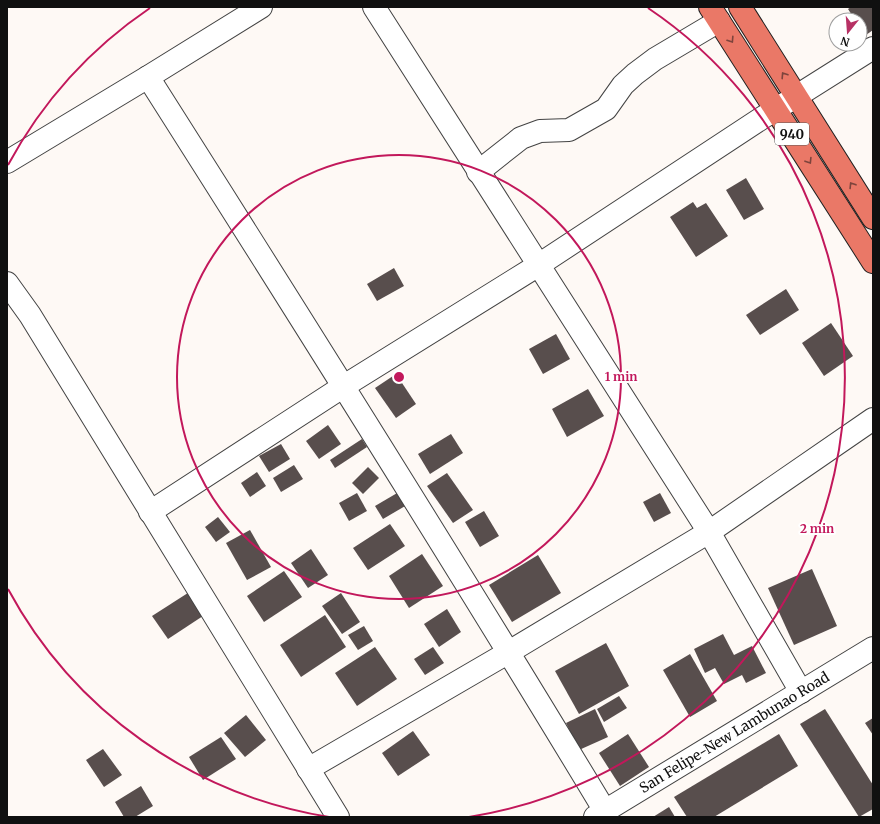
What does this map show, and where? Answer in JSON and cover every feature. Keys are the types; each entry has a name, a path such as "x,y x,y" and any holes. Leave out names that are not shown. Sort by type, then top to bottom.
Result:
{"highway":[{"name":"940","path":"740,7 797,95 873,218"},
{"name":"940","path":"714,14 873,262"}],"street":[{"path":"7,162 148,78 260,7"},
{"path":"374,7 537,266 709,532 801,692"},
{"path":"478,172 521,138 540,131 569,130 606,109 623,85 635,74 714,14"},
{"path":"150,512 344,386 537,266 797,95 873,48"},
{"path":"148,78 344,386 509,652 600,814"},
{"path":"7,283 30,316 338,817"},
{"path":"308,769 509,652 709,532 873,419"},
{"name":"San Felipe-New Lambunao Road","path":"600,814 873,648"}],"building":[{"path":"851,7 873,7 873,30 868,34 868,12 850,12 848,9"},
{"path":"746,178 764,209 744,220 726,190"},
{"path":"693,202 697,208 706,203 728,236 696,257 670,217"},
{"path":"394,268 404,286 377,301 367,284"},
{"path":"786,289 799,310 760,335 746,315"},
{"path":"831,323 853,356 824,376 802,343"},
{"path":"556,334 570,359 543,374 529,349"},
{"path":"396,374 416,404 396,418 375,388"},
{"path":"588,389 604,416 567,437 552,409"},
{"path":"328,425 341,444 319,459 306,441"},
{"path":"451,434 463,453 430,474 418,454"},
{"path":"362,439 367,447 335,468 330,460"},
{"path":"281,444 290,459 269,472 259,456"},
{"path":"294,465 303,479 281,492 273,478"},
{"path":"368,467 379,478 363,494 352,483"},
{"path":"257,472 266,486 250,497 241,483"},
{"path":"447,473 473,510 453,523 427,486"},
{"path":"404,489 412,502 383,519 375,506"},
{"path":"357,493 367,511 349,521 339,503"},
{"path":"660,493 671,513 654,522 643,502"},
{"path":"484,511 499,536 480,547 465,522"},
{"path":"218,517 230,532 216,542 205,527"},
{"path":"390,524 405,546 368,570 353,548"},
{"path":"250,530 271,567 247,580 226,543"},
{"path":"311,549 328,575 308,588 291,563"},
{"path":"422,554 443,586 409,608 389,576"},
{"path":"538,555 561,593 512,622 489,585"},
{"path":"812,569 837,626 794,645 768,588"},
{"path":"284,571 302,597 264,622 247,596"},
{"path":"191,591 206,614 168,639 152,616"},
{"path":"341,593 360,622 342,634 322,606"},
{"path":"447,609 461,632 439,647 424,624"},
{"path":"325,615 346,647 301,677 280,645"},
{"path":"364,626 373,641 358,650 348,635"},
{"path":"723,634 734,655 752,646 766,673 746,683 742,675 724,684 715,668 705,673 694,649"},
{"path":"606,643 629,686 579,714 555,671"},
{"path":"375,647 397,679 357,706 335,673"},
{"path":"433,647 444,663 425,675 414,659"},
{"path":"690,654 717,701 690,717 663,670"},
{"path":"619,696 627,708 604,722 597,709"},
{"path":"595,709 608,737 579,750 566,723"},
{"path":"825,709 873,785 873,809 859,817 800,724"},
{"path":"246,715 266,740 245,757 224,733"},
{"path":"873,718 873,735 865,723"},
{"path":"413,731 430,755 398,776 382,753"},
{"path":"628,734 649,767 620,786 599,753"},
{"path":"779,734 798,766 714,817 687,817 674,797"},
{"path":"221,737 236,759 203,780 189,757"},
{"path":"103,749 122,775 104,787 86,760"},
{"path":"141,786 153,806 135,817 124,817 115,802"},
{"path":"669,807 675,817 653,817"}]}
